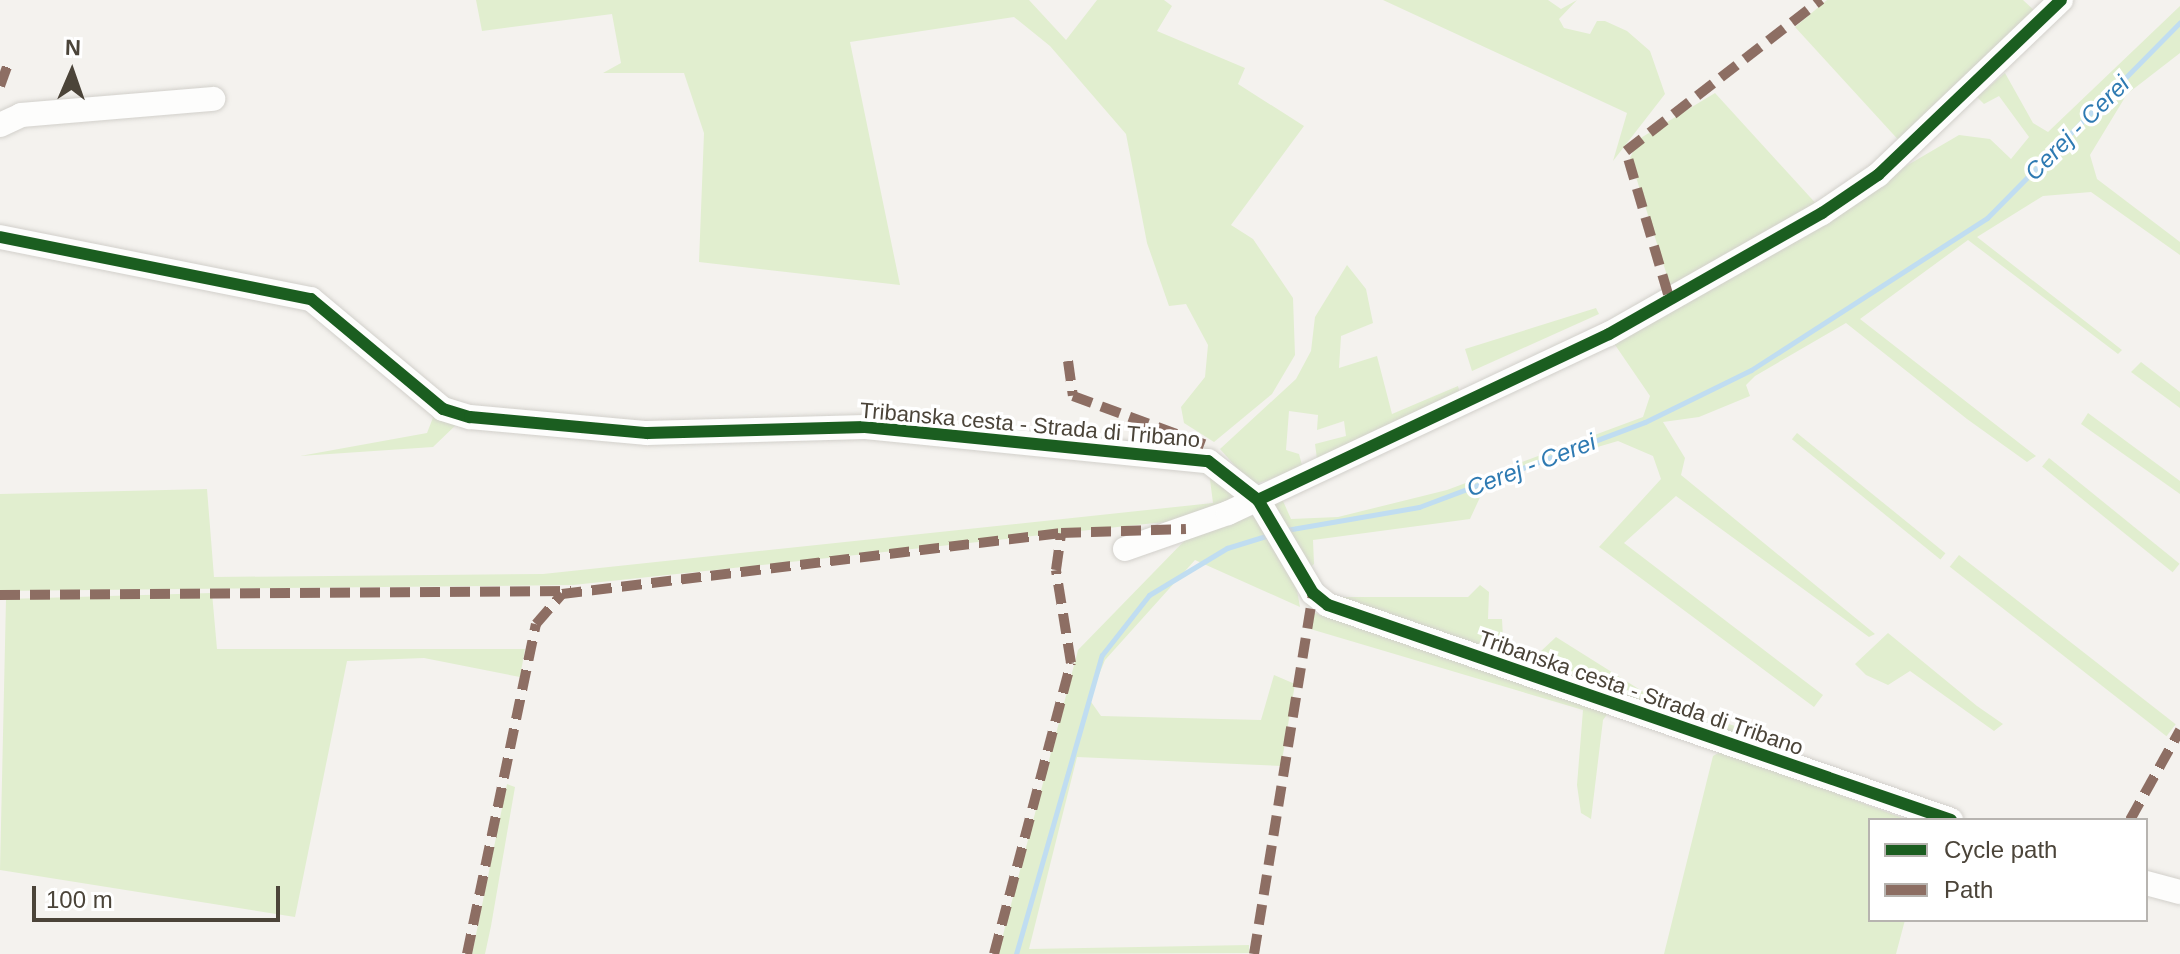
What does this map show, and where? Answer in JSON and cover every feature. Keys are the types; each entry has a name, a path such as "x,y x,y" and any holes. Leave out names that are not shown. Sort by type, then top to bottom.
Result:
{"street":[{"path":"1125,549 1262,506 1609,334 1822,213 1878,175 2061,0"},
{"path":"0,125 21,115 213,99"},
{"name":"Tribanska cesta - Strada di Tribano","path":"0,237 311,299 443,409 470,417 647,433 865,427 959,442 1154,453 1208,461 1262,506 1295,564 1328,605 1945,818"},
{"path":"2148,884 2180,892"}],"green space":[{"path":"476,0 1029,0 1066,40 1097,0 1164,0 1172,6 1157,31 1245,68 1238,84 1304,126 1231,225 1253,239 1293,298 1295,355 1272,394 1214,442 1184,423 1181,407 1205,377 1208,345 1186,304 1169,306 1147,243 1126,134 1050,46 1014,17 850,42 900,285 699,262 704,133 684,73 603,73 621,63 612,14 482,31"},
{"path":"1383,0 1548,0 1561,9 1577,0 1559,19 1564,28 1590,34 1597,21 1605,21 1627,31 1650,51 1665,94 1613,161 1627,113"},
{"path":"1827,0 2023,0 2040,16 1903,145 1795,27"},
{"path":"2180,6 2180,53 2127,94 2090,155 2097,179 2180,242 2180,255 2091,192 2043,196 1977,237 2122,350 2118,354 1968,240 1860,319 2036,456 2027,462 1967,419 1846,323 1755,376 1746,385 1750,396 1699,417 1663,422 1685,458 1681,475 1875,634 1869,637 1676,496 1624,543 1823,695 1814,707 1599,547 1661,479 1653,456 1618,441 1515,471 1482,493 1470,519 1313,540 1314,564 1307,570 1274,505 1279,492 1291,519 1338,517 1447,490 1643,417 1650,396 1611,339 1959,135 1990,139 2011,159 2029,137 1999,96 1984,104 1977,97 2005,73 2033,123 2048,132"},
{"path":"1715,93 1820,208 1670,285 1630,158 1639,139"},
{"path":"1347,265 1366,289 1373,323 1341,336 1339,368 1377,356 1392,414 1458,386 1461,398 1317,459 1315,444 1346,436 1344,421 1317,430 1318,415 1289,411 1286,450 1299,454 1303,469 1252,485 1220,449 1296,379 1311,351 1315,317"},
{"path":"1596,308 1599,314 1472,371 1465,349"},
{"path":"2141,362 2180,392 2180,408 2131,372"},
{"path":"2088,413 2180,481 2180,494 2081,424"},
{"path":"434,415 459,422 433,447 300,456 427,433"},
{"path":"1797,433 1945,553 1940,559 1792,439"},
{"path":"2049,458 2180,564 2173,572 2042,467"},
{"path":"1209,472 1237,498 1193,519 573,585 0,591 0,494 207,489 214,577 543,574 1213,503"},
{"path":"1246,516 1259,516 1296,585 1300,607 1195,560 1105,660 1089,699 1101,716 1261,720 1274,675 1295,684 1281,766 1077,757 1029,949 1249,945 1249,953 998,954 1078,650 1190,535"},
{"path":"1959,555 2176,724 2166,736 1950,567"},
{"path":"1480,585 1489,592 1488,619 1502,619 1504,656 1330,597 1468,597"},
{"path":"212,593 217,649 525,649 520,677 424,658 347,661 295,917 0,870 6,599"},
{"path":"1312,612 1611,709 1603,720 1591,819 1581,813 1577,785 1583,710 1307,628"},
{"path":"1888,633 2003,724 1994,731 1910,671 1888,685 1866,675 1855,664"},
{"path":"1556,637 1661,703 1735,726 1736,737 1522,663 1523,652 1539,653"},
{"path":"1722,751 1903,818 1868,818 1868,922 1904,922 1896,954 1664,954 1713,756"},
{"path":"507,784 515,787 491,926 485,954 472,954"}],"waterway":[{"name":"Cerej - Cerei","path":"1286,530 1419,507 1645,422 1751,370 1987,218 2180,22"},
{"path":"1016,954 1102,655 1149,595 1227,548 1269,535"}],"marked path":[{"path":"1668,294 1626,151 1821,0"},
{"path":"0,86 9,61"},
{"path":"1068,361 1073,396 1214,448"},
{"path":"467,954 536,624 562,594 1061,533 1186,529"},
{"path":"994,954 1071,663 1056,570 1061,533"},
{"path":"0,595 571,591"},
{"path":"1254,954 1313,593"},
{"path":"2131,818 2180,730"}],"cycle path":[{"path":"1258,500 1609,334 1822,213 1878,175 2061,0"},
{"path":"0,237 311,299 443,409 470,417 647,433 865,427 1208,461 1258,500 1313,593 1328,605 1945,818"}]}
